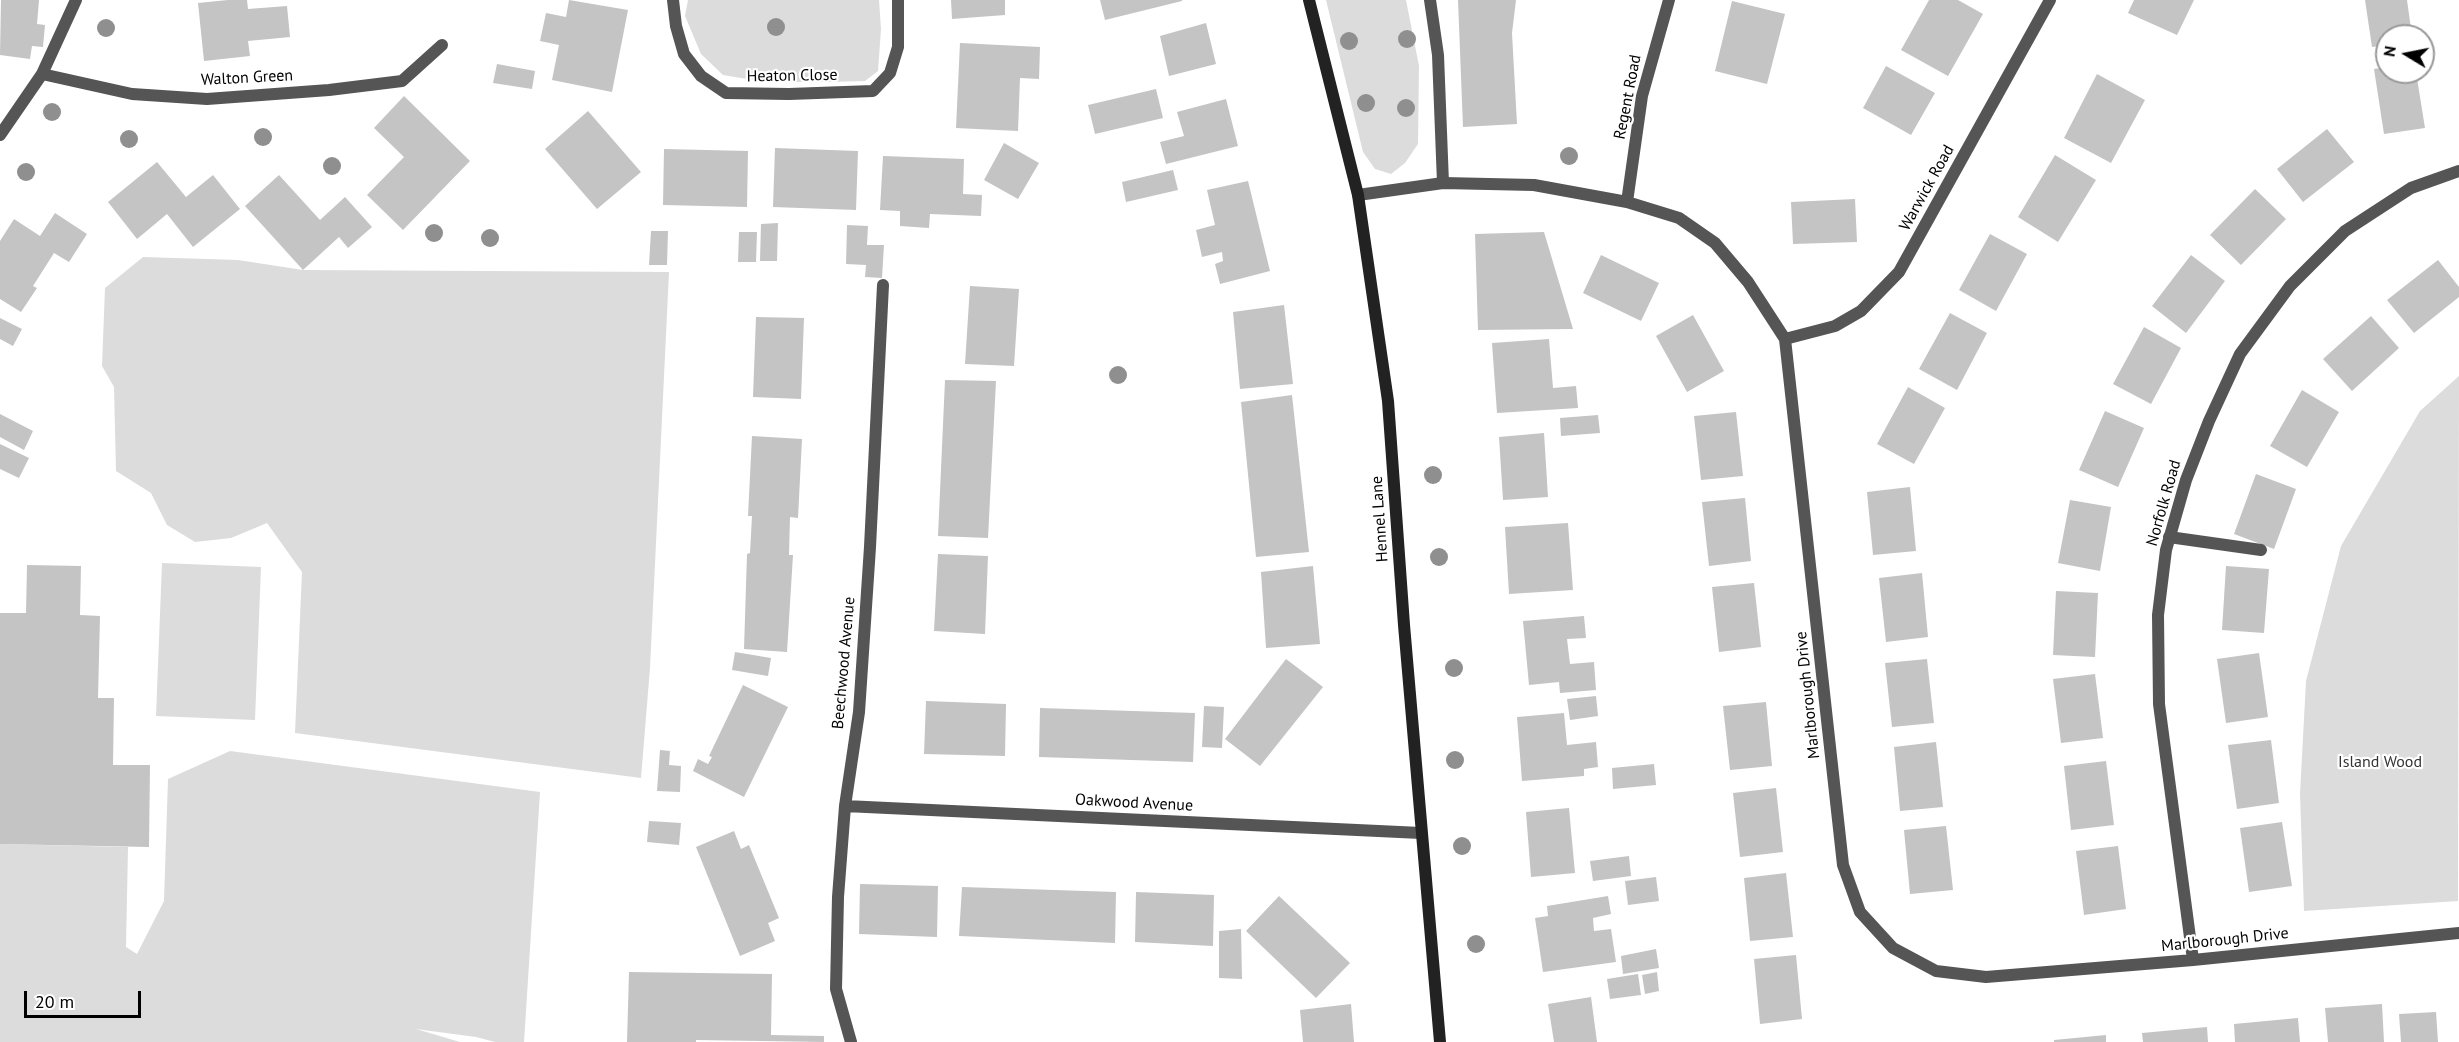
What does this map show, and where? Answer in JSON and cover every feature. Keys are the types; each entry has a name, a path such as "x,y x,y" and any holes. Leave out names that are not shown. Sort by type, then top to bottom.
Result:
{"main road":[{"name":"Hennel Lane","path":"1310,0 1358,195 1389,401 1421,833 1440,1042"}],"street":[{"path":"0,135 42,74 76,0"},
{"name":"Heaton Close","path":"674,0 676,26 684,54 701,76 726,93 789,94 873,91 890,73 898,47 898,0"},
{"path":"1430,0 1438,55 1443,183"},
{"name":"Regent Road","path":"1627,202 1642,96 1669,0"},
{"name":"Warwick Road","path":"1785,339 1835,326 1861,311 1899,273 2050,0"},
{"name":"Walton Green","path":"42,74 132,94 218,98 329,90 402,81 442,45"},
{"name":"Norfolk Road","path":"2193,960 2159,704 2158,615 2169,537 2186,480 2209,421 2240,354 2289,286 2344,231 2411,188 2459,171"},
{"name":"Marlborough Drive","path":"1358,195 1443,183 1534,185 1627,202 1679,218 1715,243 1748,282 1785,339 1843,866 1860,912 1893,948 1936,971 1986,978 2459,933"},
{"name":"Beechwood Avenue","path":"851,1042 836,989 838,897 845,806 859,712 883,285"},
{"path":"2169,537 2261,550"},
{"name":"Oakwood Avenue","path":"845,806 1421,833"}],"green space":[{"path":"688,0 879,0 881,29 878,71 865,81 831,82 765,82 723,75 701,54 685,16"},
{"path":"1326,0 1406,0 1419,66 1418,144 1405,163 1391,174 1375,169 1363,152"},
{"path":"143,257 238,260 303,270 669,272 650,668 641,778 295,733 302,572 267,523 231,538 195,542 167,525 151,493 116,471 114,387 102,366 105,288"},
{"name":"Island Wood","path":"2459,376 2458,901 2304,911 2300,794 2306,681 2341,546 2420,411"},
{"path":"162,563 261,567 255,720 156,716"},
{"path":"230,751 540,792 524,1042 495,1042 476,1037 416,1029 460,1042 0,1042 0,844 128,847 126,947 137,954 164,901 168,779"}],"building":[{"path":"1,0 39,0 37,24 45,25 43,47 32,46 30,59 0,55"},
{"path":"247,0 248,9 287,6 290,37 248,41 250,56 204,61 198,3"},
{"path":"569,0 628,10 612,92 552,80 559,45 540,41 546,13 566,17"},
{"path":"951,0 1005,0 1005,15 952,19"},
{"path":"1100,0 1182,0 1182,1 1105,20"},
{"path":"1458,0 1516,0 1512,33 1517,124 1463,127"},
{"path":"1929,0 1958,0 1983,14 1948,76 1901,50"},
{"path":"2134,0 2194,0 2177,35 2128,13"},
{"path":"2365,0 2407,0 2410,24 2375,24 2375,47 2372,47"},
{"path":"1732,1 1785,14 1767,84 1715,71"},
{"path":"1206,23 1216,64 1169,76 1160,36"},
{"path":"960,43 1040,47 1039,79 1020,78 1018,131 956,128"},
{"path":"497,64 535,71 532,89 493,83"},
{"path":"1886,66 1935,93 1911,135 1863,108"},
{"path":"2097,74 2145,100 2111,163 2064,138"},
{"path":"2376,84 2418,84 2425,128 2384,134"},
{"path":"1156,89 1163,118 1095,134 1088,105"},
{"path":"404,96 470,161 403,230 367,195 404,157 374,128"},
{"path":"1226,99 1238,146 1166,164 1160,142 1184,136 1177,112"},
{"path":"588,111 641,172 597,209 545,149"},
{"path":"2327,129 2354,162 2303,202 2277,169"},
{"path":"1004,143 1039,163 1018,199 984,180"},
{"path":"775,148 858,151 856,210 773,207"},
{"path":"664,149 748,151 747,207 663,205"},
{"path":"2055,155 2096,180 2058,242 2018,217"},
{"path":"883,156 964,159 963,194 982,195 981,216 930,214 929,228 900,226 900,211 880,210"},
{"path":"157,162 186,197 213,175 240,209 193,247 167,214 137,239 108,202"},
{"path":"1173,170 1178,190 1126,202 1122,182"},
{"path":"279,175 320,220 345,197 372,227 348,248 339,237 303,270 245,206"},
{"path":"1248,181 1270,271 1220,284 1215,264 1223,261 1222,252 1202,257 1196,230 1215,225 1207,190"},
{"path":"2255,189 2286,219 2241,265 2210,235"},
{"path":"1855,199 1857,242 1793,244 1791,202"},
{"path":"55,213 87,234 69,262 54,253 33,286 37,288 21,312 0,299 0,241 14,219 40,236"},
{"path":"778,223 777,261 760,261 761,224"},
{"path":"847,225 868,226 867,245 884,245 882,278 865,277 866,265 846,264"},
{"path":"651,231 668,231 667,265 649,265"},
{"path":"739,232 757,232 756,262 738,262"},
{"path":"1544,232 1573,329 1478,330 1475,234"},
{"path":"1990,234 2027,254 1996,311 1959,290"},
{"path":"1601,255 1659,283 1641,321 1583,293"},
{"path":"2191,255 2225,281 2186,333 2152,306"},
{"path":"2438,260 2459,287 2459,297 2414,333 2387,300"},
{"path":"970,286 1019,289 1014,366 965,364"},
{"path":"1284,305 1293,384 1240,389 1233,312"},
{"path":"1950,313 1987,333 1957,390 1919,369"},
{"path":"1693,315 1724,371 1687,392 1656,336"},
{"path":"2371,316 2399,348 2352,391 2323,359"},
{"path":"756,317 804,318 801,399 753,397"},
{"path":"0,318 22,329 13,346 0,339"},
{"path":"2144,327 2181,348 2151,404 2113,384"},
{"path":"1549,339 1553,388 1576,386 1578,408 1497,413 1492,343"},
{"path":"945,380 996,381 988,538 938,536"},
{"path":"1908,387 1945,408 1914,464 1877,444"},
{"path":"2302,390 2339,412 2307,467 2270,446"},
{"path":"1292,395 1309,552 1256,557 1241,402"},
{"path":"2105,411 2144,428 2118,487 2079,470"},
{"path":"1736,412 1743,476 1701,480 1694,416"},
{"path":"0,414 33,431 24,450 0,437"},
{"path":"1598,415 1600,433 1561,436 1560,418"},
{"path":"1544,433 1548,497 1503,500 1499,437"},
{"path":"752,436 802,439 798,518 790,517 789,555 793,555 787,652 744,649 747,554 750,553 752,516 748,516"},
{"path":"0,444 29,458 19,478 0,469"},
{"path":"2256,474 2296,489 2274,549 2234,534"},
{"path":"1910,487 1916,551 1873,555 1867,492"},
{"path":"1745,498 1751,561 1709,566 1702,502"},
{"path":"2070,500 2111,507 2100,571 2058,563"},
{"path":"1568,523 1573,590 1509,594 1505,527"},
{"path":"938,554 988,556 985,634 934,631"},
{"path":"27,565 81,566 80,615 100,616 98,698 114,698 113,765 150,765 149,847 0,844 0,613 26,613"},
{"path":"1313,566 1320,644 1266,648 1261,572"},
{"path":"2226,566 2269,569 2264,633 2222,630"},
{"path":"1922,573 1928,637 1886,642 1879,578"},
{"path":"1754,583 1761,647 1719,652 1712,587"},
{"path":"2056,591 2098,593 2095,657 2053,655"},
{"path":"1584,616 1586,638 1567,639 1570,664 1594,662 1596,690 1560,693 1559,682 1529,685 1523,621"},
{"path":"735,652 771,658 768,676 732,670"},
{"path":"2259,653 2268,717 2226,723 2217,659"},
{"path":"1286,659 1323,687 1260,766 1225,739"},
{"path":"1927,659 1934,723 1892,727 1885,663"},
{"path":"2095,674 2103,738 2061,743 2053,679"},
{"path":"743,685 788,707 744,797 693,771 698,759 708,764 712,757 709,756"},
{"path":"1596,696 1598,716 1570,720 1567,699"},
{"path":"926,701 1006,704 1005,756 924,754"},
{"path":"1766,702 1772,766 1730,770 1723,706"},
{"path":"1204,706 1224,707 1222,748 1202,747"},
{"path":"1040,708 1195,713 1193,762 1039,757"},
{"path":"1564,713 1567,745 1596,742 1598,767 1584,769 1584,776 1522,781 1517,717"},
{"path":"2271,740 2279,803 2237,809 2228,745"},
{"path":"1936,742 1943,807 1900,811 1894,747"},
{"path":"660,750 670,751 669,765 681,766 680,792 657,791"},
{"path":"2106,761 2114,825 2071,830 2064,766"},
{"path":"1654,764 1656,785 1613,789 1612,768"},
{"path":"1776,788 1783,852 1740,857 1733,793"},
{"path":"1569,808 1575,873 1531,877 1526,812"},
{"path":"649,821 681,823 679,845 647,842"},
{"path":"2282,822 2292,886 2249,892 2240,828"},
{"path":"1946,826 1953,890 1910,894 1904,830"},
{"path":"734,831 741,849 749,845 779,918 768,923 775,941 740,956 696,847"},
{"path":"2118,846 2126,909 2084,915 2076,851"},
{"path":"1629,856 1631,876 1593,881 1590,861"},
{"path":"1786,873 1793,937 1750,941 1744,878"},
{"path":"1656,877 1659,901 1628,905 1625,881"},
{"path":"860,884 938,886 937,937 859,934"},
{"path":"962,887 1116,892 1115,943 959,936"},
{"path":"1136,892 1214,895 1213,946 1135,942"},
{"path":"1279,896 1350,963 1316,998 1246,931"},
{"path":"1608,896 1611,914 1593,918 1594,931 1611,929 1616,962 1543,972 1535,918 1548,916 1547,906"},
{"path":"1241,929 1242,979 1219,978 1219,931"},
{"path":"1656,949 1659,968 1623,974 1621,956"},
{"path":"1796,955 1802,1019 1760,1024 1754,959"},
{"path":"629,972 772,974 771,1035 824,1036 824,1042 696,1040 696,1042 627,1042"},
{"path":"1657,972 1659,991 1645,994 1642,975"},
{"path":"1638,974 1641,995 1610,999 1607,979"},
{"path":"1591,997 1597,1042 1554,1042 1548,1004"},
{"path":"1351,1004 1354,1042 1303,1042 1300,1010"},
{"path":"2382,1004 2384,1042 2328,1042 2325,1008"},
{"path":"2436,1012 2438,1042 2401,1042 2399,1014"},
{"path":"2298,1018 2300,1042 2235,1042 2234,1024"},
{"path":"2207,1027 2208,1042 2143,1042 2142,1033"},
{"path":"2106,1035 2106,1042 2054,1042 2054,1040"}]}
